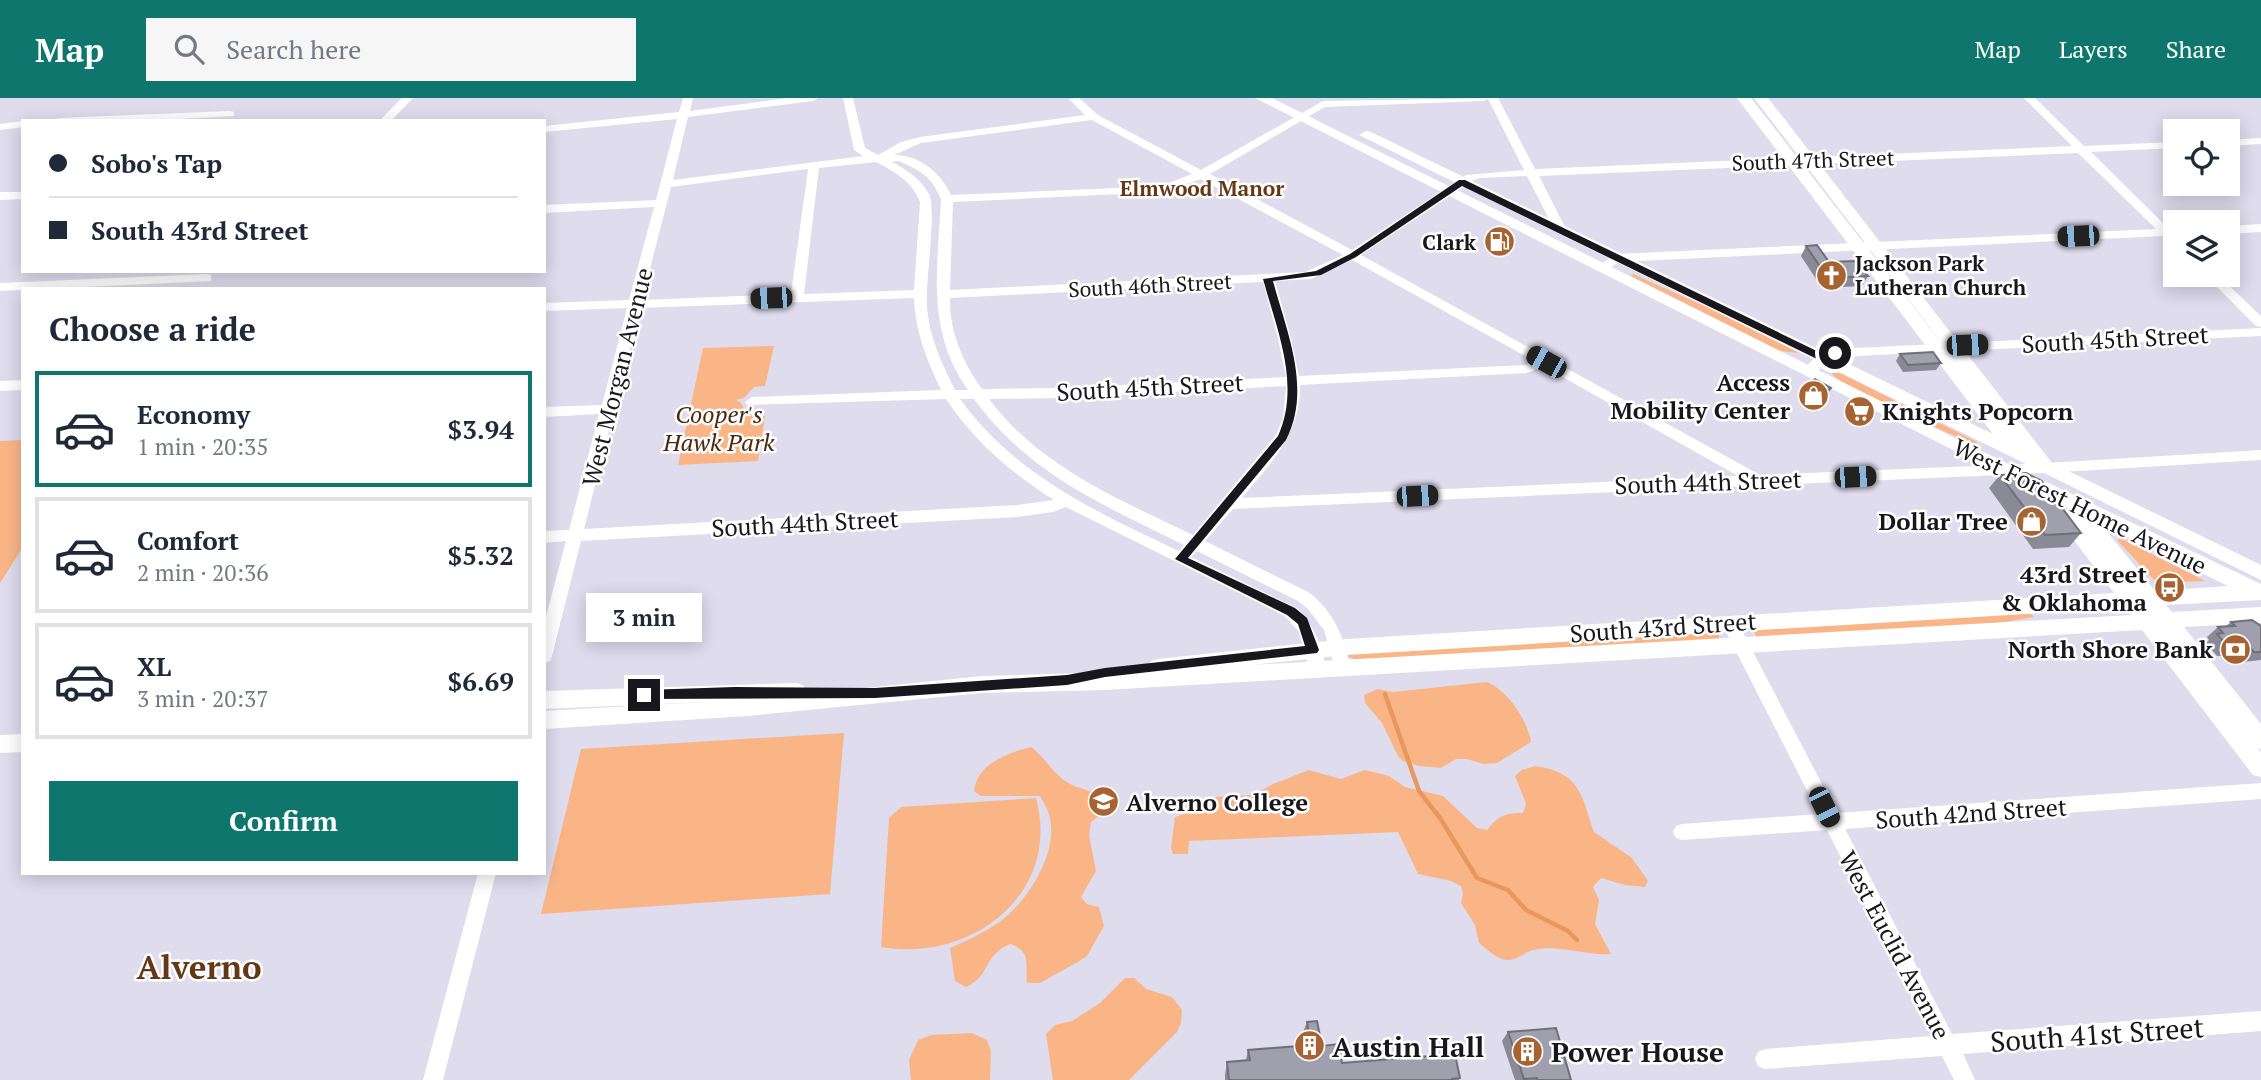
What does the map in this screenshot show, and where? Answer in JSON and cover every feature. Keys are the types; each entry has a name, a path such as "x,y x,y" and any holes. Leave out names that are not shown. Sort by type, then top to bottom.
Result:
{"main road":[{"name":"West Forest Home Avenue","path":"1262,98 1306,113 1455,187 1602,268 2076,505 2260,588"},
{"name":"West Forest Home Avenue","path":"1290,98 1306,113"},
{"path":"1744,98 1991,421 2031,464 2076,505 2261,740"},
{"path":"1761,98 1953,346 2031,464 2044,489 2261,768"},
{"name":"West Forest Home Avenue","path":"1455,187 1560,231 1822,358 2031,464 2260,588"},
{"path":"1968,431 1984,429 1991,421"},
{"name":"South 43rd Street","path":"546,720 779,705 875,693 1067,680 1105,682 1315,660 1338,647 2150,599 2260,588"},
{"name":"South 43rd Street","path":"1315,660 1343,669 2261,615"},
{"name":"South 43rd Street","path":"546,700 735,692 875,693"},
{"path":"0,744 21,743"}],"street":[{"path":"386,119 408,98"},
{"name":"West Morgan Avenue","path":"546,648 688,98"},
{"path":"546,130 685,114 745,102 813,98"},
{"path":"848,98 860,150 909,177 924,193 926,202 921,317 927,342 950,394 988,443 1030,479 1064,502 1291,612 1303,621 1315,660"},
{"path":"947,198 1154,190 1178,185 1202,174 1324,104 1483,98"},
{"path":"1493,98 1560,231"},
{"path":"2029,98 2163,226"},
{"path":"1074,99 1094,117 1353,256 1757,481"},
{"path":"877,159 905,144 920,140 1094,117"},
{"path":"171,119 228,118"},
{"path":"0,127 21,124"},
{"path":"2240,142 2261,141"},
{"name":"South 47th Street","path":"1455,187 1480,175 1529,172 2163,146"},
{"path":"667,184 814,164 901,158 916,164 939,181 947,198 943,294 948,339 977,394 1014,438 1065,477 1304,597 1333,627 1343,669"},
{"path":"797,297 814,164"},
{"name":"South 46th Street","path":"943,294 1268,279 1318,274 1353,256 1455,187"},
{"path":"0,196 21,195"},
{"path":"546,209 661,203"},
{"path":"2240,229 2261,228"},
{"path":"1602,268 1615,258 2163,235"},
{"path":"0,287 207,279"},
{"path":"1181,559 1282,437 1291,417 1294,380 1268,279"},
{"path":"2224,287 2261,323"},
{"path":"546,307 921,294"},
{"name":"South 45th Street","path":"1822,358 1835,353 1953,346 2261,332"},
{"path":"1808,372 1822,358"},
{"name":"South 45th Street","path":"752,402 950,394 1061,393 1526,369 1546,362"},
{"path":"0,386 21,385"},
{"path":"546,412 609,409"},
{"name":"South 44th Street","path":"1229,504 2006,470 2031,464 2261,455"},
{"name":"South 44th Street","path":"546,537 1017,511 1053,507 1064,502"},
{"name":"West Euclid Avenue","path":"1730,624 1965,1080"},
{"name":"South 42nd Street","path":"1682,832 2261,791"},
{"path":"433,1080 486,875"},
{"name":"South 41st Street","path":"1765,1059 2261,1021"}],"green space":[{"path":"1633,274 1799,353 1780,351 1631,276"},
{"name":"Cooper's Hawk Park","path":"774,346 765,386 754,387 744,398 736,400 741,403 748,416 765,416 758,461 678,465 703,348"},
{"path":"1836,371 1977,442 1975,445 1879,403 1832,374"},
{"path":"21,440 21,550 0,583 0,441"},
{"path":"2119,538 2205,581 2157,583 2118,541"},
{"path":"2030,613 2034,617 1998,623 1757,638 1753,630"},
{"path":"1715,632 1719,634 1719,640 1358,660 1348,657 1348,654"},
{"path":"1487,682 1502,692 1515,707 1531,742 1497,763 1483,764 1456,759 1441,768 1403,761 1382,723 1365,703 1364,695 1378,689 1393,692"},
{"path":"844,733 830,894 541,914 581,749"},
{"path":"1031,747 1062,778 1072,785 1092,792 1104,804 1099,816 1091,822 1089,835 1096,871 1081,897 1087,904 1099,907 1104,926 1087,956 1040,983 1027,983 1025,955 1010,944 995,954 980,977 966,987 955,981 950,948 990,928 1021,902 1037,878 1051,838 1051,822 1040,796 981,796 974,791 976,782 995,761"},
{"path":"1535,766 1562,774 1577,787 1594,832 1632,858 1648,881 1645,887 1601,878 1593,887 1599,900 1595,924 1611,954 1543,949 1533,950 1511,960 1496,956 1479,943 1475,925 1461,903 1461,886 1451,881 1418,874 1398,832 1189,841 1188,854 1173,854 1171,848 1175,817 1203,807 1215,797 1254,795 1273,784 1309,770 1341,779 1365,770 1389,776 1405,787 1443,796 1477,828 1487,830 1502,816 1523,813 1526,804 1515,776 1522,770"},
{"path":"1036,798 1040,833 1035,864 1022,892 1002,915 976,932 947,944 915,949 881,947 889,818 901,807"},
{"path":"1125,978 1134,978 1146,989 1172,997 1182,1010 1177,1032 1129,1080 1053,1080 1046,1034 1055,1025 1072,1021 1100,1003"},
{"path":"972,1033 987,1040 991,1051 990,1080 911,1080 909,1060 918,1040 931,1035"}],"building":[{"path":"1817,245 1829,262 1855,261 1868,276 1828,278 1806,246"},
{"path":"1933,352 1941,363 1908,365 1900,354"},
{"path":"1815,379 1831,388 1817,400 1802,390"},
{"path":"2026,473 2042,481 2081,533 2045,535 2000,475"},
{"path":"2252,620 2261,626 2261,652 2254,652 2248,645 2228,647 2217,634 2223,633 2218,627 2235,626 2231,622"},
{"path":"1317,1021 1322,1046 1339,1044 1342,1063 1455,1054 1460,1078 1229,1080 1227,1062 1250,1060 1248,1050 1311,1045 1307,1022"},
{"name":"Power House","path":"1556,1028 1571,1080 1524,1079 1508,1032"}],"waterway":[{"path":"1385,694 1419,791 1440,818 1477,878 1508,890 1526,910 1568,931 1577,940"}],"place":[{"name":"Clark","path":"1499,242"},
{"name":"Jackson Park Lutheran Church","path":"1832,275"},
{"name":"Access Mobility Center","path":"1813,396"},
{"name":"Knights Popcorn","path":"1859,411"},
{"name":"Dollar Tree","path":"2031,521"},
{"name":"43rd Street & Oklahoma","path":"2170,588"},
{"name":"North Shore Bank","path":"2236,649"},
{"name":"Alverno College","path":"1103,802"},
{"name":"Austin Hall","path":"1309,1046"},
{"name":"Power House","path":"1528,1051"}],"district":[{"name":"Elmwood Manor","path":"1202,188"},
{"name":"Alverno","path":"199,966"}],"route":[{"path":"644,695 735,692 875,693 1067,680 1105,673 1313,650 1303,621 1291,612 1181,559 1282,437 1291,417 1294,380 1268,279 1318,274 1353,256 1462,182 1822,358 1835,353"}]}
